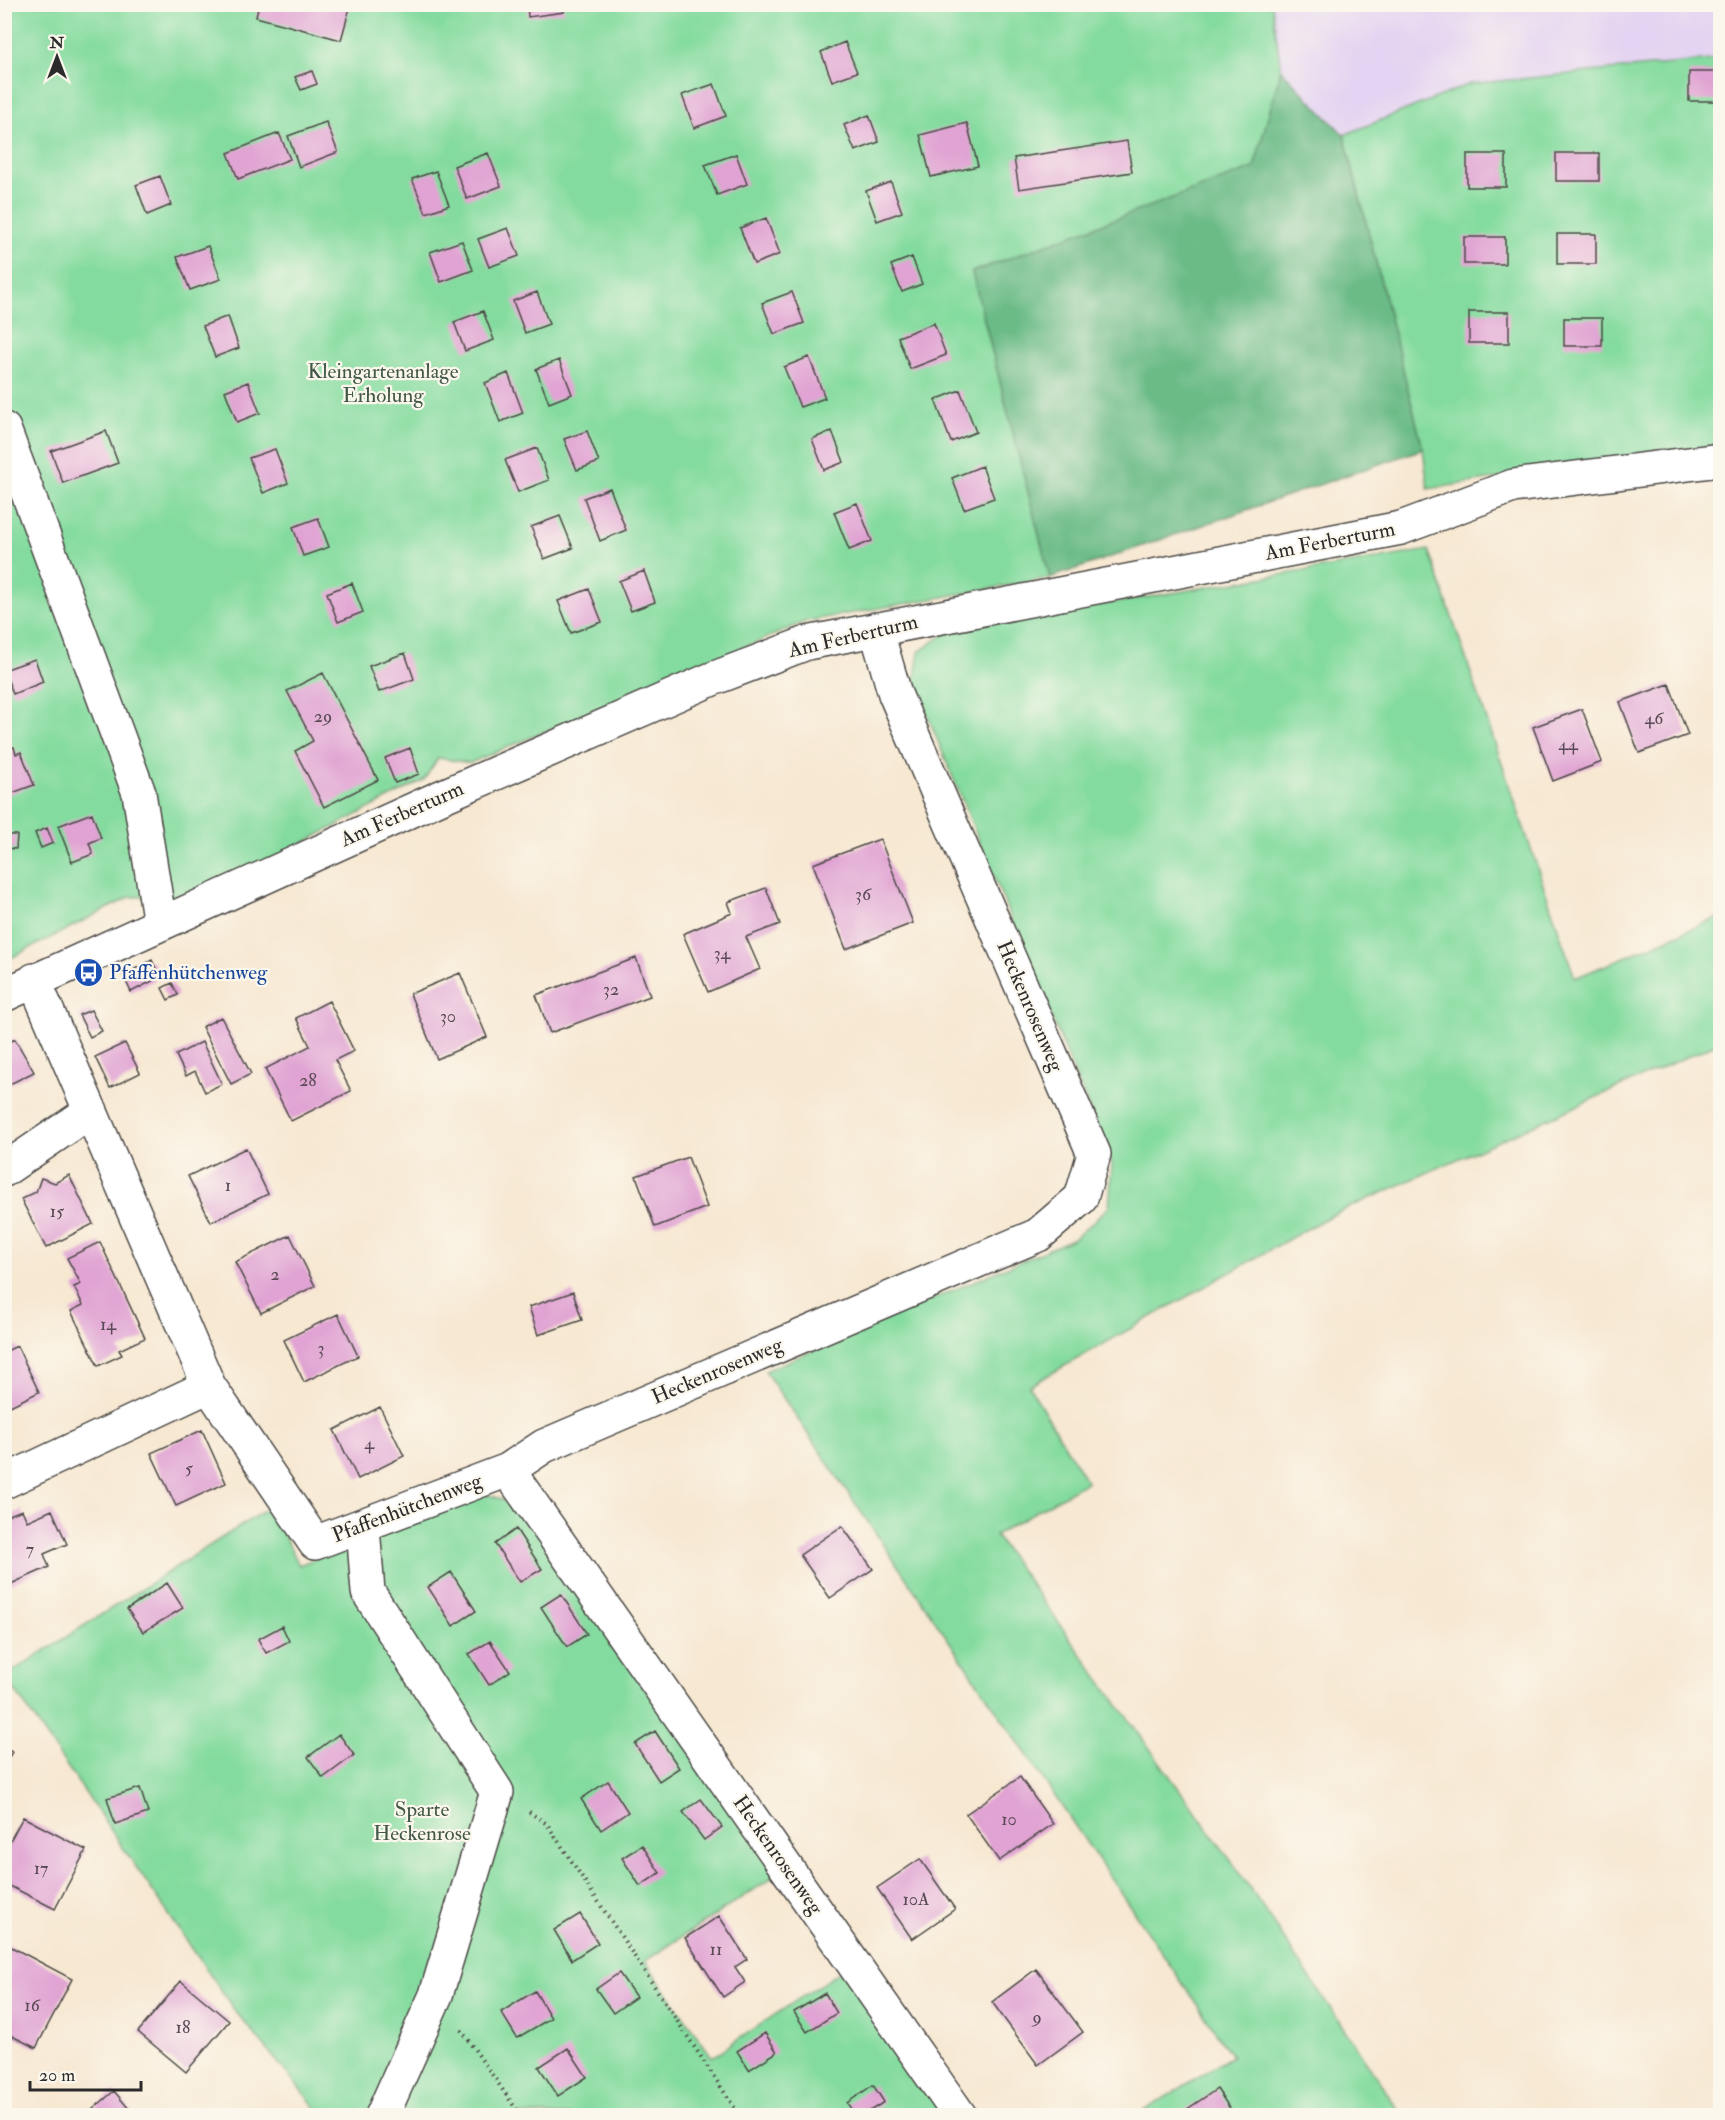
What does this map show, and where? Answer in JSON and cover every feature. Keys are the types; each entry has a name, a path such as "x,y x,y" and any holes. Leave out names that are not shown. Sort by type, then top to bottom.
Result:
{"street":[{"path":"4,429 139,793 160,924"},
{"name":"Am Ferberturm","path":"4,995 441,797 712,679 807,643 1401,528 1513,486 1720,460"},
{"name":"Heckenrosenweg","path":"876,629 895,694 1094,1154 1081,1198 1038,1235 544,1446 508,1470 960,2115"},
{"name":"Pfaffenhütchenweg","path":"34,980 209,1386 315,1543 363,1527 508,1470"},
{"path":"4,1170 91,1111"},
{"path":"4,1482 209,1386"},
{"path":"363,1527 368,1592 497,1792 436,1995 382,2115"}],"path":[{"path":"497,1792 548,1824 740,2115"},
{"path":"436,1995 521,2115"}],"shaded area":[{"path":"1272,5 1720,5 1720,59 1470,84 1344,135 1281,70"}],"green space":[{"name":"Kleingartenanlage Erholung","path":"5,5 1272,5 1281,70 1254,168 972,272 1050,578 807,621 470,763 438,758 424,780 203,895 130,897 5,961"},
{"path":"1720,59 1720,445 1428,489 1423,449 1344,135 1470,84"},
{"path":"1281,70 1344,135 1423,449 1050,578 972,272 1254,168"},
{"path":"1429,550 1575,978 1720,917 1720,1042 1328,1217 1029,1386 1087,1482 995,1535 1237,1869 1402,2115 1137,2115 1232,2056 765,1371 1075,1238 1109,1207 1112,1164 914,683 919,652 950,630"},
{"name":"Sparte Heckenrose","path":"480,1492 520,1505 778,1874 645,1961 712,2057 845,1968 949,2115 322,2115 235,2011 5,1676 270,1507 299,1565"}],"building":[{"path":"259,4 351,4 341,40 256,17"},
{"path":"527,4 563,4 564,12 528,17"},
{"path":"845,42 857,72 832,81 821,52"},
{"path":"312,71 317,84 301,90 295,77"},
{"path":"1689,72 1720,72 1720,101 1689,101"},
{"path":"714,84 726,116 694,128 682,95"},
{"path":"869,115 879,142 855,151 844,125"},
{"path":"326,122 338,152 299,167 288,136"},
{"path":"967,123 978,166 931,177 920,135"},
{"path":"279,133 290,159 238,179 228,153"},
{"path":"1127,141 1132,172 1019,189 1014,158"},
{"path":"488,153 501,186 467,199 454,166"},
{"path":"1556,153 1599,153 1599,181 1556,181"},
{"path":"736,154 747,184 717,195 705,165"},
{"path":"1467,154 1506,154 1506,187 1467,187"},
{"path":"436,171 449,205 426,213 412,179"},
{"path":"160,176 171,205 147,215 136,185"},
{"path":"891,182 902,212 877,221 866,191"},
{"path":"766,218 780,254 754,264 740,228"},
{"path":"508,228 519,256 489,267 478,239"},
{"path":"1557,234 1596,234 1596,264 1557,264"},
{"path":"1464,237 1505,237 1505,264 1464,264"},
{"path":"462,241 473,270 441,282 430,252"},
{"path":"208,246 221,279 190,290 177,257"},
{"path":"912,257 922,284 902,292 891,265"},
{"path":"537,292 549,324 525,333 513,301"},
{"path":"792,292 804,323 774,334 762,303"},
{"path":"483,311 494,340 465,351 454,322"},
{"path":"1469,312 1509,312 1509,343 1469,343"},
{"path":"228,316 239,348 215,357 203,326"},
{"path":"1564,318 1602,318 1602,346 1564,346"},
{"path":"934,323 946,355 910,369 898,337"},
{"path":"809,357 825,398 800,407 784,367"},
{"path":"559,360 572,394 549,403 536,369"},
{"path":"508,373 523,413 500,422 485,383"},
{"path":"248,382 260,413 237,422 225,391"},
{"path":"960,390 976,432 951,442 935,400"},
{"path":"106,431 118,463 63,483 51,451"},
{"path":"587,431 599,462 577,470 564,439"},
{"path":"832,431 844,462 824,470 812,439"},
{"path":"537,448 549,480 518,492 505,460"},
{"path":"275,449 288,483 263,493 249,458"},
{"path":"982,466 994,498 964,509 952,478"},
{"path":"610,488 626,530 600,541 584,498"},
{"path":"857,503 872,541 849,550 834,512"},
{"path":"560,516 573,548 544,559 531,527"},
{"path":"318,518 329,547 303,556 293,527"},
{"path":"644,571 655,602 631,611 619,581"},
{"path":"352,583 363,612 338,622 327,593"},
{"path":"589,589 602,622 571,633 558,601"},
{"path":"405,653 414,679 379,692 369,666"},
{"path":"35,659 43,682 13,694 4,670"},
{"path":"323,673 378,780 324,807 295,751 313,741 287,691"},
{"path":"1669,684 1688,735 1639,753 1620,702"},
{"path":"1582,709 1602,762 1553,781 1533,727"},
{"path":"14,747 16,754 21,752 34,785 4,796 4,750"},
{"path":"410,748 419,774 395,783 385,758"},
{"path":"92,813 101,838 89,843 93,854 72,862 58,826"},
{"path":"47,828 53,843 41,848 35,833"},
{"path":"7,835 17,835 16,849 6,848"},
{"path":"880,839 913,923 846,949 813,864"},
{"path":"766,888 780,924 746,937 760,969 708,992 683,934 732,913 728,902"},
{"path":"636,958 650,996 550,1033 536,995"},
{"path":"152,960 160,977 131,992 123,975"},
{"path":"460,973 487,1037 437,1059 410,994"},
{"path":"172,983 178,995 168,1000 162,988"},
{"path":"329,1001 354,1051 335,1060 351,1091 291,1121 265,1069 310,1046 296,1018"},
{"path":"91,1010 102,1031 90,1037 79,1015"},
{"path":"221,1017 251,1074 231,1084 202,1027"},
{"path":"15,1039 34,1072 4,1087 4,1045"},
{"path":"202,1042 222,1084 205,1092 195,1071 186,1076 176,1055"},
{"path":"125,1043 140,1073 110,1088 95,1057"},
{"path":"246,1148 268,1194 211,1222 188,1176"},
{"path":"688,1157 707,1207 655,1227 636,1176"},
{"path":"69,1175 93,1224 46,1248 21,1199 36,1192 41,1178 55,1183"},
{"path":"290,1235 315,1286 261,1313 235,1262"},
{"path":"100,1242 145,1338 119,1350 122,1355 98,1366 71,1311 83,1305 74,1287 81,1284 67,1258"},
{"path":"573,1292 582,1320 538,1335 529,1307"},
{"path":"338,1314 358,1356 304,1382 284,1340"},
{"path":"17,1346 39,1392 4,1409 4,1352"},
{"path":"380,1407 404,1456 358,1479 334,1430"},
{"path":"202,1430 226,1483 176,1506 151,1453"},
{"path":"22,1510 27,1521 52,1510 67,1544 44,1554 49,1567 4,1587 4,1517"},
{"path":"842,1526 873,1569 830,1598 800,1555"},
{"path":"516,1529 542,1569 520,1582 495,1544"},
{"path":"451,1572 476,1611 453,1626 428,1587"},
{"path":"167,1583 183,1608 143,1632 127,1609"},
{"path":"561,1594 587,1634 567,1647 541,1607"},
{"path":"282,1626 289,1641 266,1653 258,1639"},
{"path":"490,1641 510,1671 489,1685 469,1654"},
{"path":"655,1731 679,1768 659,1781 635,1744"},
{"path":"339,1734 354,1755 323,1778 308,1757"},
{"path":"4,1748 12,1752 4,1765"},
{"path":"1020,1777 1053,1824 999,1861 966,1814"},
{"path":"608,1781 628,1812 601,1830 581,1799"},
{"path":"140,1788 148,1813 115,1824 107,1798"},
{"path":"701,1799 722,1827 704,1840 683,1812"},
{"path":"23,1817 86,1850 55,1909 4,1883 4,1852"},
{"path":"642,1845 660,1873 640,1886 622,1858"},
{"path":"920,1859 955,1909 912,1939 877,1888"},
{"path":"580,1914 598,1943 572,1960 554,1930"},
{"path":"719,1916 747,1959 735,1967 745,1982 723,1997 685,1938"},
{"path":"4,1943 72,1979 36,2048 4,2032"},
{"path":"1036,1969 1083,2032 1038,2065 992,2002"},
{"path":"619,1973 636,1997 613,2013 596,1989"},
{"path":"181,1981 229,2021 186,2072 138,2032"},
{"path":"535,1991 551,2018 517,2038 501,2012"},
{"path":"825,1993 837,2013 807,2032 794,2012"},
{"path":"765,2033 777,2052 749,2070 737,2051"},
{"path":"568,2048 587,2077 558,2096 539,2067"},
{"path":"873,2085 884,2102 862,2116 856,2116 847,2103"},
{"path":"1217,2089 1231,2110 1222,2116 1190,2116 1186,2110"},
{"path":"114,2091 135,2116 85,2116"}],"place":[{"name":"Pfaffenhütchenweg","path":"88,972"}]}
